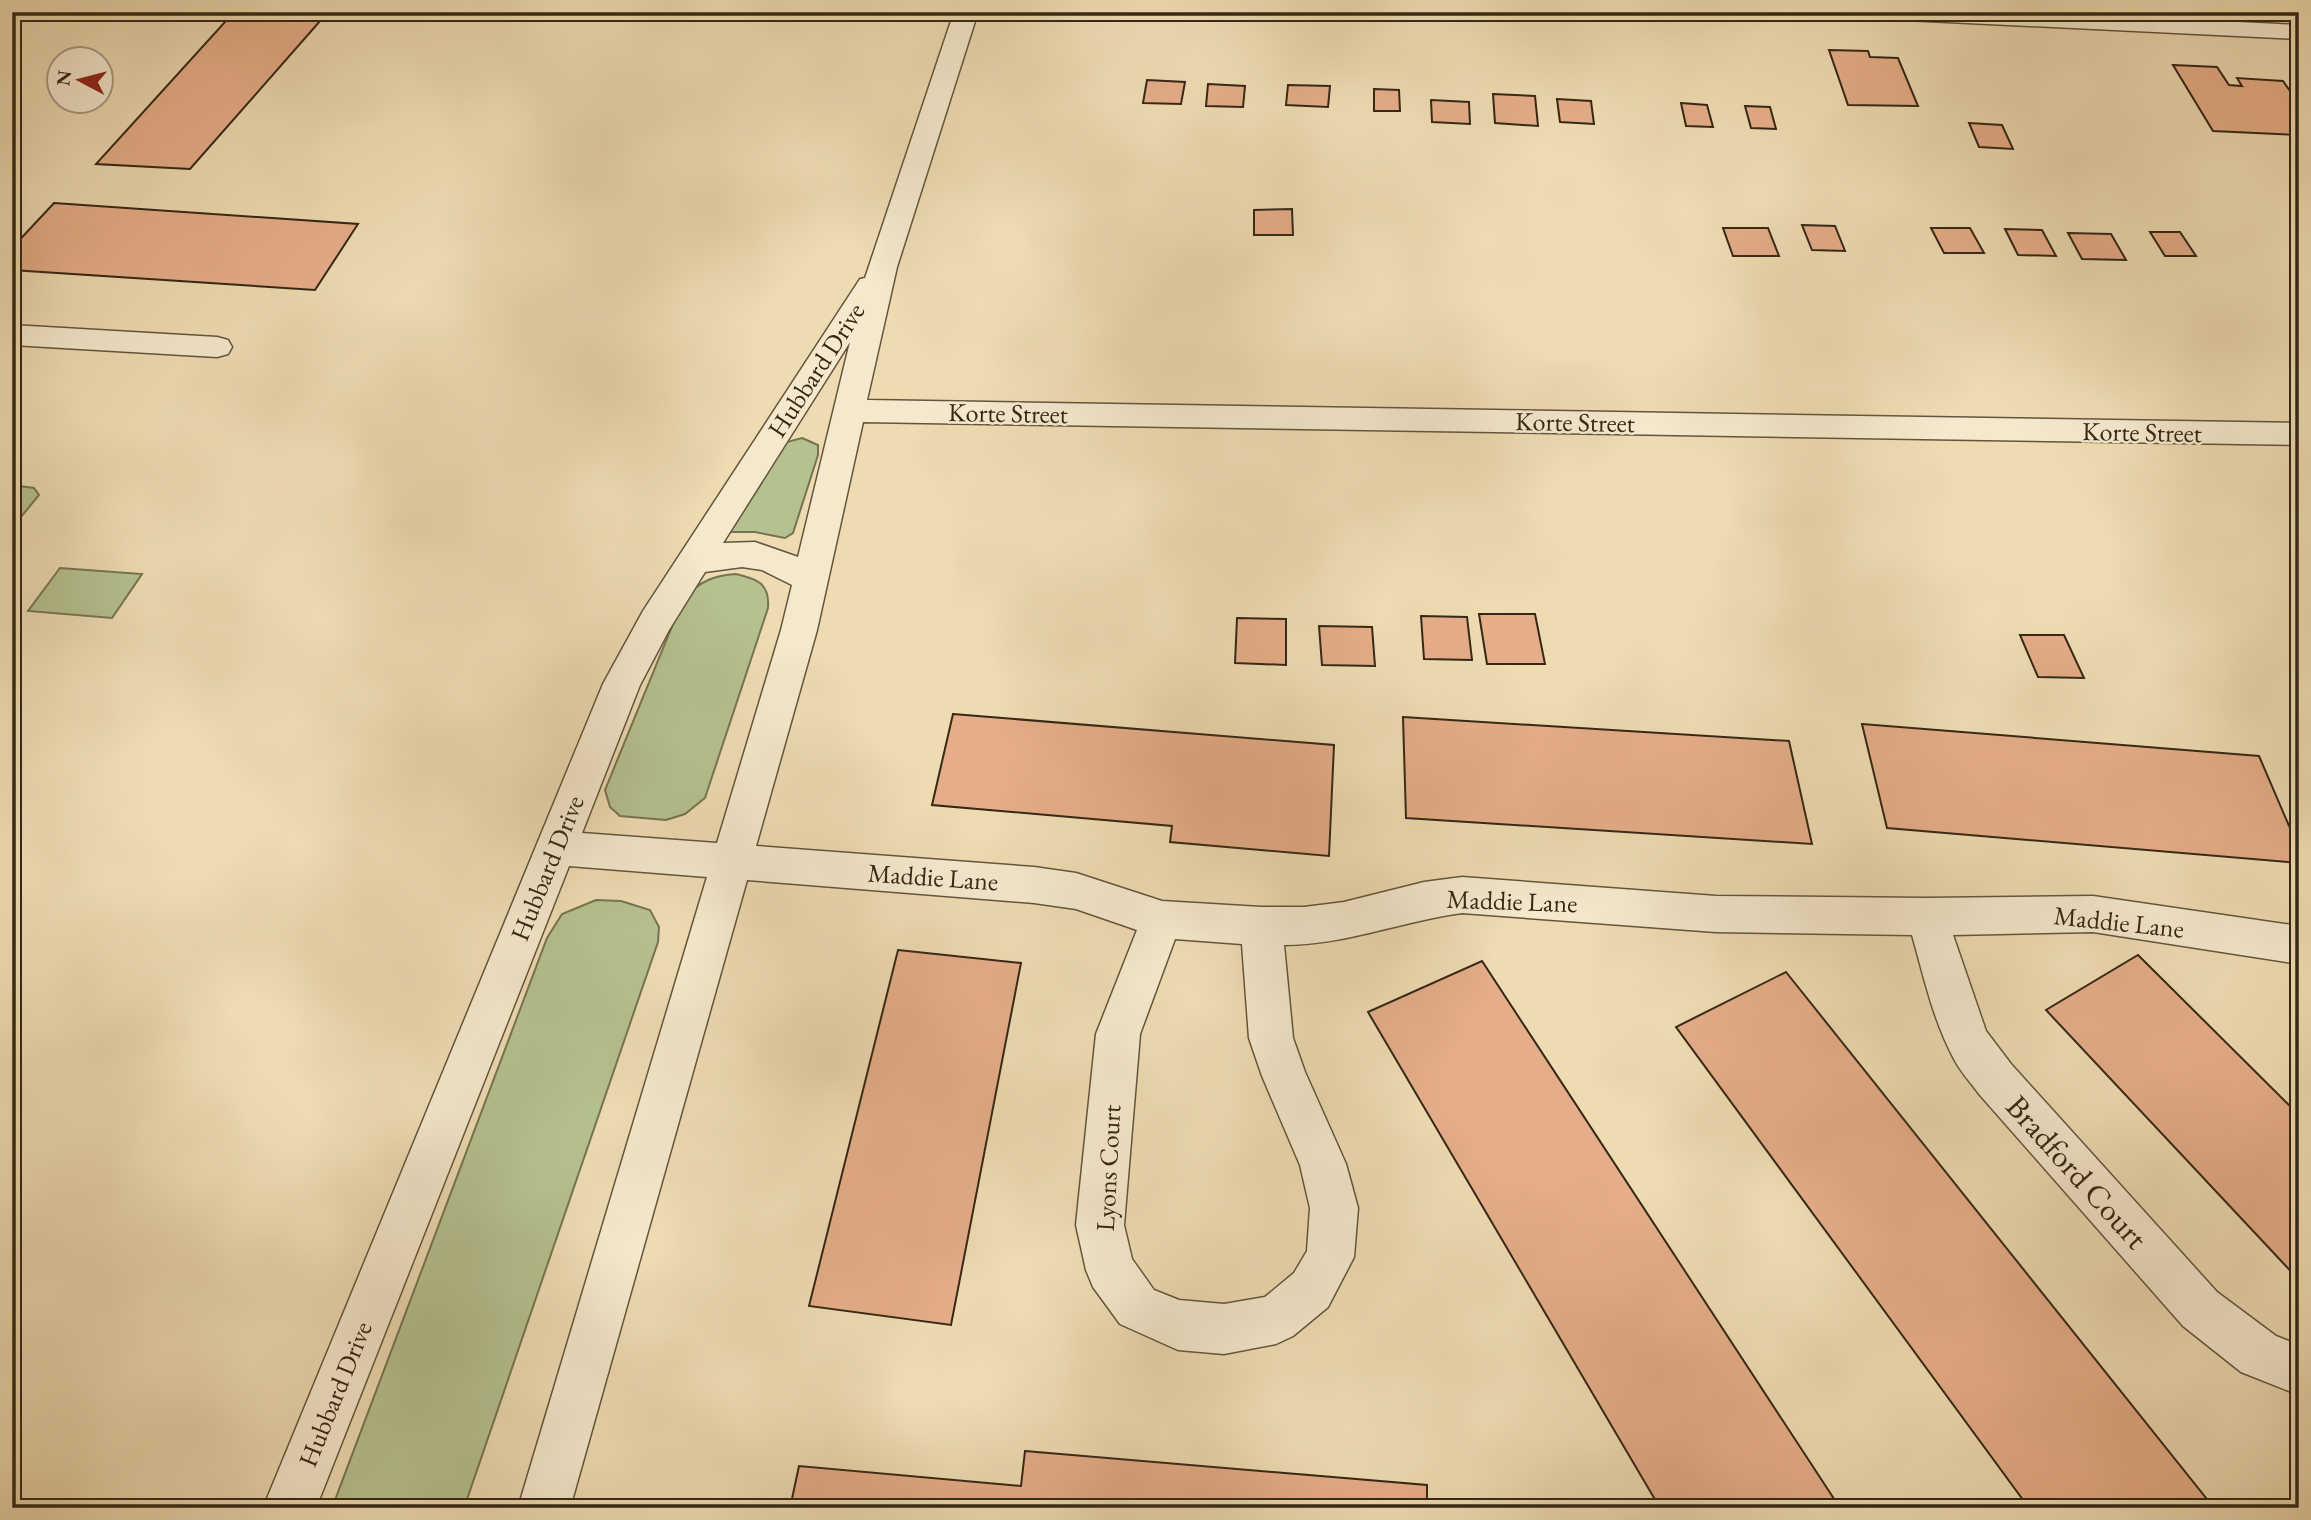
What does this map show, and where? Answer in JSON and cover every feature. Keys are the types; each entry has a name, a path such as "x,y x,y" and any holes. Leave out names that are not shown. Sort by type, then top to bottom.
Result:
{"street":[{"name":"Hubbard Drive","path":"544,1508 812,580 882,267 967,12"},
{"path":"1885,12 2299,32"},
{"name":"Hubbard Drive","path":"289,1508 622,684 656,621 882,267"},
{"path":"12,335 217,347"},
{"name":"Korte Street","path":"851,411 2299,434"},
{"path":"693,562 728,554 754,553 779,561 812,580"},
{"name":"Maddie Lane","path":"555,848 1034,885 1076,891 1162,920 1261,926 1304,926 1344,921 1424,900 1462,895 1716,914 1927,917 2093,914 2299,945"},
{"name":"Bradford Court","path":"1927,917 1955,1011 1970,1046 1995,1079 2200,1309 2259,1354 2299,1370"},
{"name":"Lyons Court","path":"1162,920 1118,1034 1100,1225 1110,1270 1137,1307 1178,1325 1224,1329 1276,1319 1311,1290 1330,1257 1334,1208 1323,1164 1284,1076 1271,1038 1261,926"}],"green space":[{"path":"802,438 818,445 818,455 793,533 785,538 755,532 725,532 783,443"},
{"path":"12,485 34,488 39,495 12,528"},
{"path":"60,568 142,574 112,618 28,611"},
{"path":"736,574 761,584 767,593 768,608 705,798 685,814 666,820 620,816 610,807 605,790 684,597 708,580"},
{"path":"596,900 621,901 650,910 659,927 658,942 464,1508 332,1508 547,938 562,914"}],"building":[{"path":"234,12 328,12 190,169 96,164"},
{"path":"1829,50 1868,51 1870,57 1898,58 1918,106 1848,105"},
{"path":"2173,65 2217,67 2229,85 2242,86 2237,78 2283,81 2299,104 2299,135 2213,131"},
{"path":"1147,80 1185,82 1181,104 1143,103"},
{"path":"1208,84 1245,86 1243,107 1206,106"},
{"path":"1288,85 1330,86 1328,107 1286,105"},
{"path":"1374,89 1399,90 1400,111 1374,111"},
{"path":"1493,94 1535,96 1538,126 1495,123"},
{"path":"1557,99 1591,101 1594,124 1560,122"},
{"path":"1431,100 1469,102 1470,124 1432,122"},
{"path":"1681,103 1707,105 1713,127 1686,126"},
{"path":"1745,106 1770,107 1776,129 1751,128"},
{"path":"1969,123 2002,125 2013,149 1979,147"},
{"path":"54,203 358,224 315,290 12,270 12,248"},
{"path":"1292,209 1293,235 1254,235 1254,210"},
{"path":"1802,225 1835,226 1845,251 1812,250"},
{"path":"1723,228 1768,228 1779,256 1733,256"},
{"path":"1931,228 1970,228 1984,253 1944,253"},
{"path":"2005,229 2042,230 2056,256 2018,255"},
{"path":"2150,232 2180,232 2196,256 2165,256"},
{"path":"2068,233 2111,234 2126,260 2082,259"},
{"path":"1479,614 1535,614 1545,664 1487,664"},
{"path":"1421,616 1467,617 1472,660 1424,659"},
{"path":"1237,618 1286,619 1286,665 1235,663"},
{"path":"1319,626 1372,627 1375,666 1322,665"},
{"path":"2020,635 2064,635 2084,678 2038,677"},
{"path":"953,714 1334,745 1329,856 1170,842 1172,826 932,805"},
{"path":"1403,717 1789,741 1812,844 1406,818"},
{"path":"1862,724 2259,756 2299,849 2299,863 1887,828"},
{"path":"898,950 1021,963 951,1325 809,1306"},
{"path":"2138,955 2299,1115 2299,1280 2046,1010"},
{"path":"1482,961 1840,1508 1660,1508 1368,1012"},
{"path":"1786,972 2214,1508 2029,1508 1676,1027"},
{"path":"1025,1451 1427,1485 1427,1508 790,1508 799,1466 1021,1486"}]}
